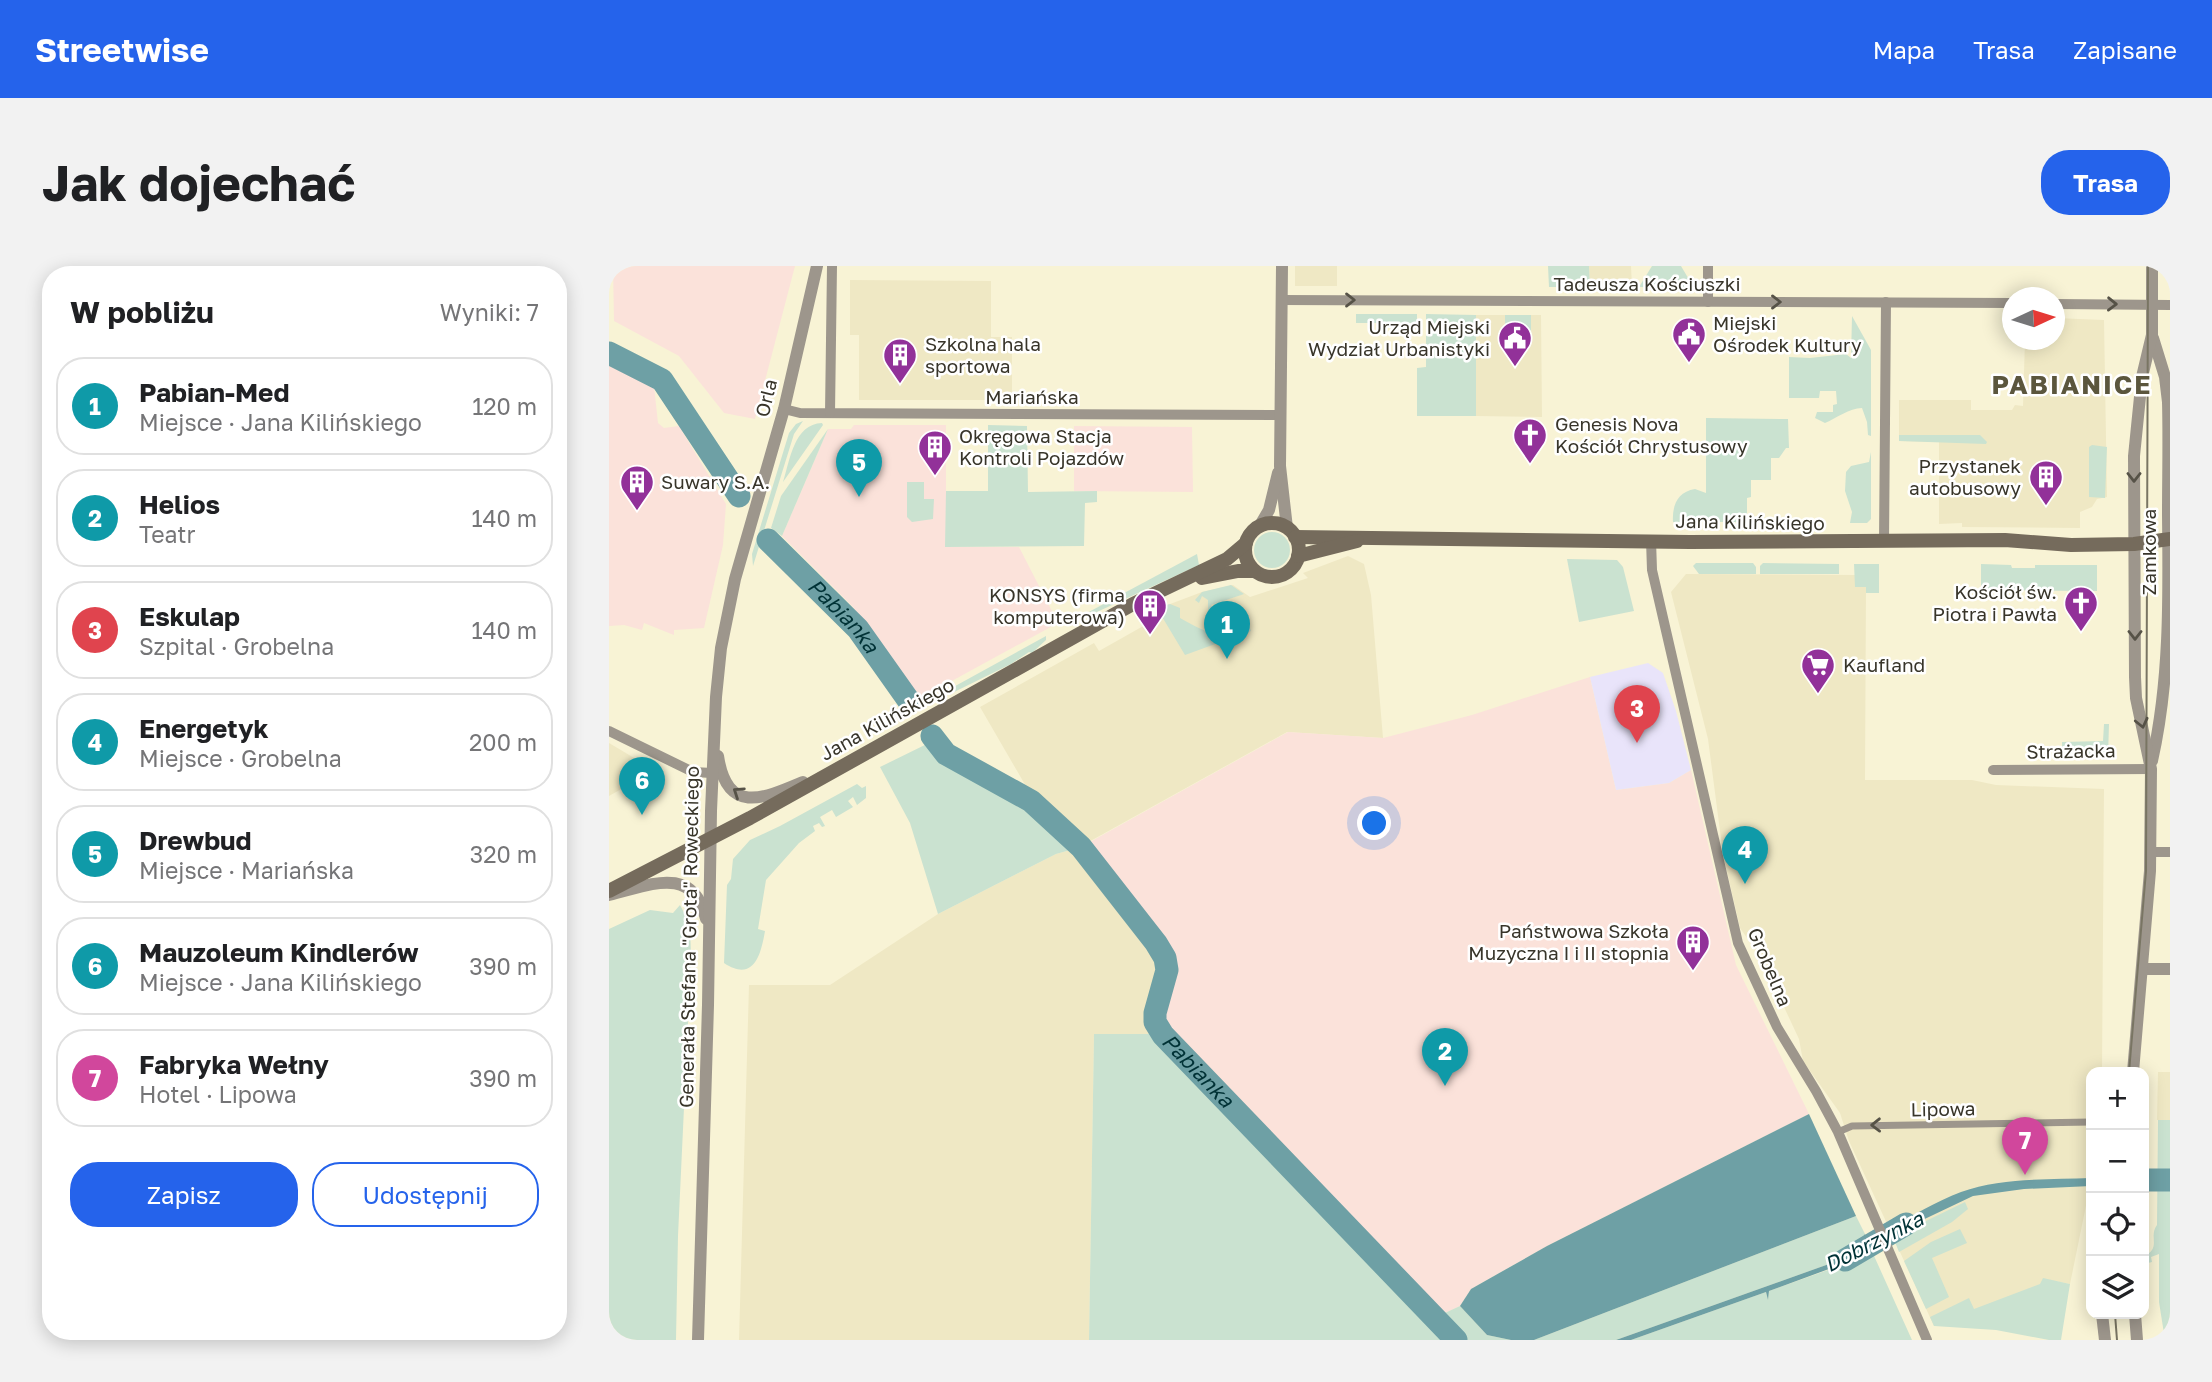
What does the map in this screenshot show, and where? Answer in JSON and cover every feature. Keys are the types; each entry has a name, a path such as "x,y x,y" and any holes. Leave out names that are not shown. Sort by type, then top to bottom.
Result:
{"main road":[{"path":"1273,524 1291,532 1299,550 1290,570 1276,577 1261,575 1255,571 1246,558 1246,543 1253,531 1273,524"},
{"name":"Jana Kilińskiego","path":"1291,532 1365,538 1884,542 2005,540 2071,545 2134,544 2169,539"},
{"name":"Jana Kilińskiego","path":"1298,556 1365,538"},
{"name":"Jana Kilińskiego","path":"609,893 1133,604 1233,556 1246,543"},
{"name":"Jana Kilińskiego","path":"1183,582 1229,572 1255,571"}],"street":[{"name":"Orla","path":"747,539 784,409 817,266"},
{"path":"830,413 832,266"},
{"path":"1282,266 1280,466 1291,532"},
{"path":"1708,302 1709,266"},
{"name":"Zamkowa","path":"2151,769 2136,698 2134,544 2135,443 2142,377 2152,335 2152,266"},
{"name":"Tadeusza Kościuszki","path":"1281,300 2002,303"},
{"path":"1884,542 1886,302"},
{"path":"2065,304 2170,305"},
{"name":"Zamkowa","path":"2133,1067 2150,852 2151,769 2159,731 2168,632 2168,402 2165,377 2152,335"},
{"name":"Mariańska","path":"784,409 800,413 1281,415"},
{"path":"1259,527 1269,510 1280,466"},
{"name":"Generała Stefana \"Grota\" Roweckiego","path":"698,1340 715,724 721,648 731,597 747,539"},
{"name":"Grobelna","path":"1651,540 1651,570 1738,943 1777,1027 1816,1091 1837,1132 1927,1340"},
{"path":"715,724 719,761 727,783 735,793 749,799 769,797 846,764"},
{"path":"609,731 693,772 712,774"},
{"name":"Strażacka","path":"1993,770 2151,769"},
{"path":"2150,852 2170,852"},
{"path":"609,893 656,884 679,883 693,892 701,903 709,943"},
{"path":"2142,969 2170,969"},
{"name":"Lipowa","path":"1837,1132 1851,1126 2086,1122"},
{"path":"2103,1319 2105,1340"},
{"path":"2135,1319 2137,1340"}],"shaded area":[{"path":"613,266 795,266 755,419 724,413 679,356 614,321"},
{"path":"1295,266 1337,266 1337,286 1295,286"},
{"path":"1589,266 1631,266 1632,287 1590,287"},
{"path":"850,280 991,281 991,337 1012,337 1012,400 859,400 859,335 850,335"},
{"path":"1476,315 1541,315 1542,417 1476,416"},
{"path":"2065,318 2104,320 2107,497 2097,499 2092,507 2080,512 2080,528 1962,527 1962,523 1939,524 1939,442 1899,441 1899,400 1971,400 1971,410 2012,410 2015,405 2023,406 2025,350 2065,350"},
{"path":"609,361 654,386 658,423 664,428 679,426 726,504 723,545 704,628 674,630 674,635 644,623 642,630 624,625 609,626"},
{"path":"854,425 946,425 946,547 1019,547 1058,623 917,700 853,607 782,536 828,429 851,429"},
{"path":"1074,426 1192,427 1193,492 1074,491"},
{"path":"1348,556 1364,564 1371,595 1383,738 1287,732 1085,844 1031,795 980,707 1094,643 1099,651 1161,616 1157,609 1202,592 1233,585 1250,597 1308,578 1303,573"},
{"path":"1686,574 1855,575 1856,587 1866,587 1865,780 1972,780 1996,785 2104,789 2102,1067 2086,1067 2086,1206 2070,1284 2055,1281 1934,1326 1849,1141 1840,1113 1803,1061 1799,1039 1760,956 1740,928 1723,854 1708,739 1671,592"},
{"path":"1648,663 1663,673 1691,770 1669,783 1616,790 1590,677"},
{"path":"1590,677 1616,790 1669,783 1691,770 1736,965 1809,1114 1547,1246 1471,1289 1460,1306 1435,1318 1163,1035 1155,1022 1155,1013 1167,971 1165,957 1081,847 1288,732 1383,738 1472,715"},
{"path":"609,743 641,762 648,774 609,796"},
{"path":"1081,847 1156,943 1165,958 1167,970 1163,991 1163,1035 1094,1034 1089,1340 739,1340 749,985 830,985 938,914 1056,854"},
{"path":"2158,1072 2170,1072 2170,1120 2157,1120"}],"green space":[{"path":"1548,266 1589,266 1590,287 1549,287"},
{"path":"1652,266 1681,266 1694,288 1639,287"},
{"path":"1356,314 1417,314 1417,323 1356,323"},
{"path":"1426,314 1476,315 1476,416 1417,416 1417,368 1426,367"},
{"path":"1505,315 1531,315 1531,341 1522,349 1505,349"},
{"path":"1852,316 1871,350 1871,436 1868,435 1862,408 1848,411 1825,423 1815,418 1817,412 1833,412 1833,405 1837,404 1836,391 1820,391 1819,398 1789,398 1789,357 1810,358 1846,354 1851,358"},
{"path":"1706,418 1788,419 1789,448 1786,448 1779,458 1771,458 1771,480 1751,480 1751,497 1747,498 1747,522 1673,522 1675,505 1684,493 1695,489 1706,493"},
{"path":"803,421 794,434 753,566 752,554 789,433 796,424"},
{"path":"822,423 783,482 799,436 813,425"},
{"path":"988,425 1027,426 1028,492 1097,491 1097,502 1085,503 1084,546 945,547 946,491 988,491"},
{"path":"828,429 782,536 771,528 781,496"},
{"path":"1899,435 1980,435 1987,442 1899,441"},
{"path":"2089,447 2107,447 2105,498 2089,497"},
{"path":"1871,452 1871,519 1867,523 1850,523 1852,512 1845,491 1846,472 1851,466 1869,462"},
{"path":"907,482 924,482 924,499 934,499 933,519 912,522 907,517"},
{"path":"1272,532 1285,537 1290,550 1285,563 1272,568 1259,563 1254,550 1259,537"},
{"path":"1197,554 1199,565 1086,617 1085,614"},
{"path":"1567,559 1617,560 1623,567 1634,611 1579,622"},
{"path":"1696,563 1753,563 1756,574 1699,574 1693,566"},
{"path":"1763,563 1839,564 1839,574 1760,574 1760,566"},
{"path":"1854,564 1879,564 1879,593 1866,593 1866,587 1855,587"},
{"path":"1981,564 2011,565 2012,568 2035,568 2035,565 2097,565 2097,591 1981,590"},
{"path":"1231,585 1244,594 1211,605 1217,611 1208,610 1208,600 1202,596 1199,603 1195,600 1202,592"},
{"path":"1170,604 1180,608 1180,618 1207,631 1227,631 1248,623 1251,631 1185,655 1158,607"},
{"path":"1046,636 1046,640 1032,653 1029,652 1011,664 950,694 948,690"},
{"path":"2104,724 2109,724 2108,756 2062,755 2062,742 2103,741"},
{"path":"935,740 946,754 1031,801 1081,847 1056,854 938,914 910,823 880,767"},
{"path":"857,784 862,788 866,786 866,798 857,805 853,797 848,801 853,807 836,817 832,810 820,817 825,826 822,827 819,823 813,826 815,831 799,843 766,880 758,929 765,931 754,963 743,970 724,963 727,885 731,879 733,859 750,840"},
{"path":"680,905 690,924 691,958 676,1340 609,1340 609,929 650,910 673,913"},
{"path":"1094,1034 1164,1034 1434,1318 1460,1306 1487,1335 1511,1340 1089,1340"},
{"path":"2158,1120 2170,1120 2170,1340 2165,1340 2159,1302 2159,1254 2151,1257 2152,1262 2149,1263 2157,1225"},
{"path":"1965,1202 1968,1209 1952,1222 1899,1252 1893,1237"},
{"path":"1856,1216 1865,1234 1851,1254 1843,1259 1616,1340 1534,1340"},
{"path":"1960,1229 1967,1243 1932,1258 1949,1297 1926,1309 1904,1261 1931,1242"},
{"path":"1870,1247 1912,1340 1631,1340 1766,1292 1768,1300 1769,1291 1867,1256"},
{"path":"2043,1278 2070,1284 2061,1340 1996,1330 1934,1326 1930,1317 1969,1298 1974,1309 2040,1284"}],"water":[{"path":"1809,1114 1856,1216 1534,1340 1511,1340 1487,1335 1460,1306 1471,1289 1547,1246"},
{"path":"2086,1178 2086,1186 2024,1189 1973,1196 1891,1235 1887,1228 1961,1192 2026,1180"},
{"path":"1865,1234 1870,1247 1867,1256 1857,1262 1848,1262 1769,1291 1768,1300 1766,1292 1631,1340 1616,1340 1843,1259 1851,1254"}],"waterway":[{"name":"Pabianka","path":"609,353 662,380 739,496"},
{"name":"Pabianka","path":"768,540 858,629 909,701"},
{"name":"Pabianka","path":"932,736 946,754 1031,801 1081,847 1165,958 1167,970 1155,1013 1155,1022 1163,1035 1456,1340"},
{"name":"Dobrzynka","path":"2149,1180 2170,1180"},
{"name":"Dobrzynka","path":"1845,1260 1906,1224"}],"tram line":[{"path":"2129,1067 2146,871 2148,266"},
{"path":"2115,1319 2117,1340"}],"place":[{"name":"Miejski Ośrodek Kultury","path":"1689,364"},
{"name":"Urząd Miejski Wydział Urbanistyki","path":"1515,368"},
{"name":"Szkolna hala sportowa","path":"900,385"},
{"name":"Genesis Nova Kościół Chrystusowy","path":"1530,465"},
{"name":"Okręgowa Stacja Kontroli Pojazdów","path":"935,477"},
{"name":"Drewbud","path":"859,497"},
{"name":"Przystanek autobusowy","path":"2046,507"},
{"name":"Suwary S.A.","path":"637,512"},
{"name":"Kościół św. Piotra i Pawła","path":"2081,633"},
{"name":"KONSYS (firma komputerowa)","path":"1150,636"},
{"name":"Pabian-Med","path":"1227,659"},
{"name":"Kaufland","path":"1818,695"},
{"name":"Eskulap","path":"1637,743"},
{"name":"Mauzoleum Kindlerów","path":"642,815"},
{"name":"Energetyk","path":"1745,884"},
{"name":"Państwowa Szkoła Muzyczna I i II stopnia","path":"1693,972"},
{"name":"Helios","path":"1445,1086"},
{"name":"Fabryka Wełny","path":"2025,1175"}],"district":[{"name":"PABIANICE","path":"2072,385"}]}
